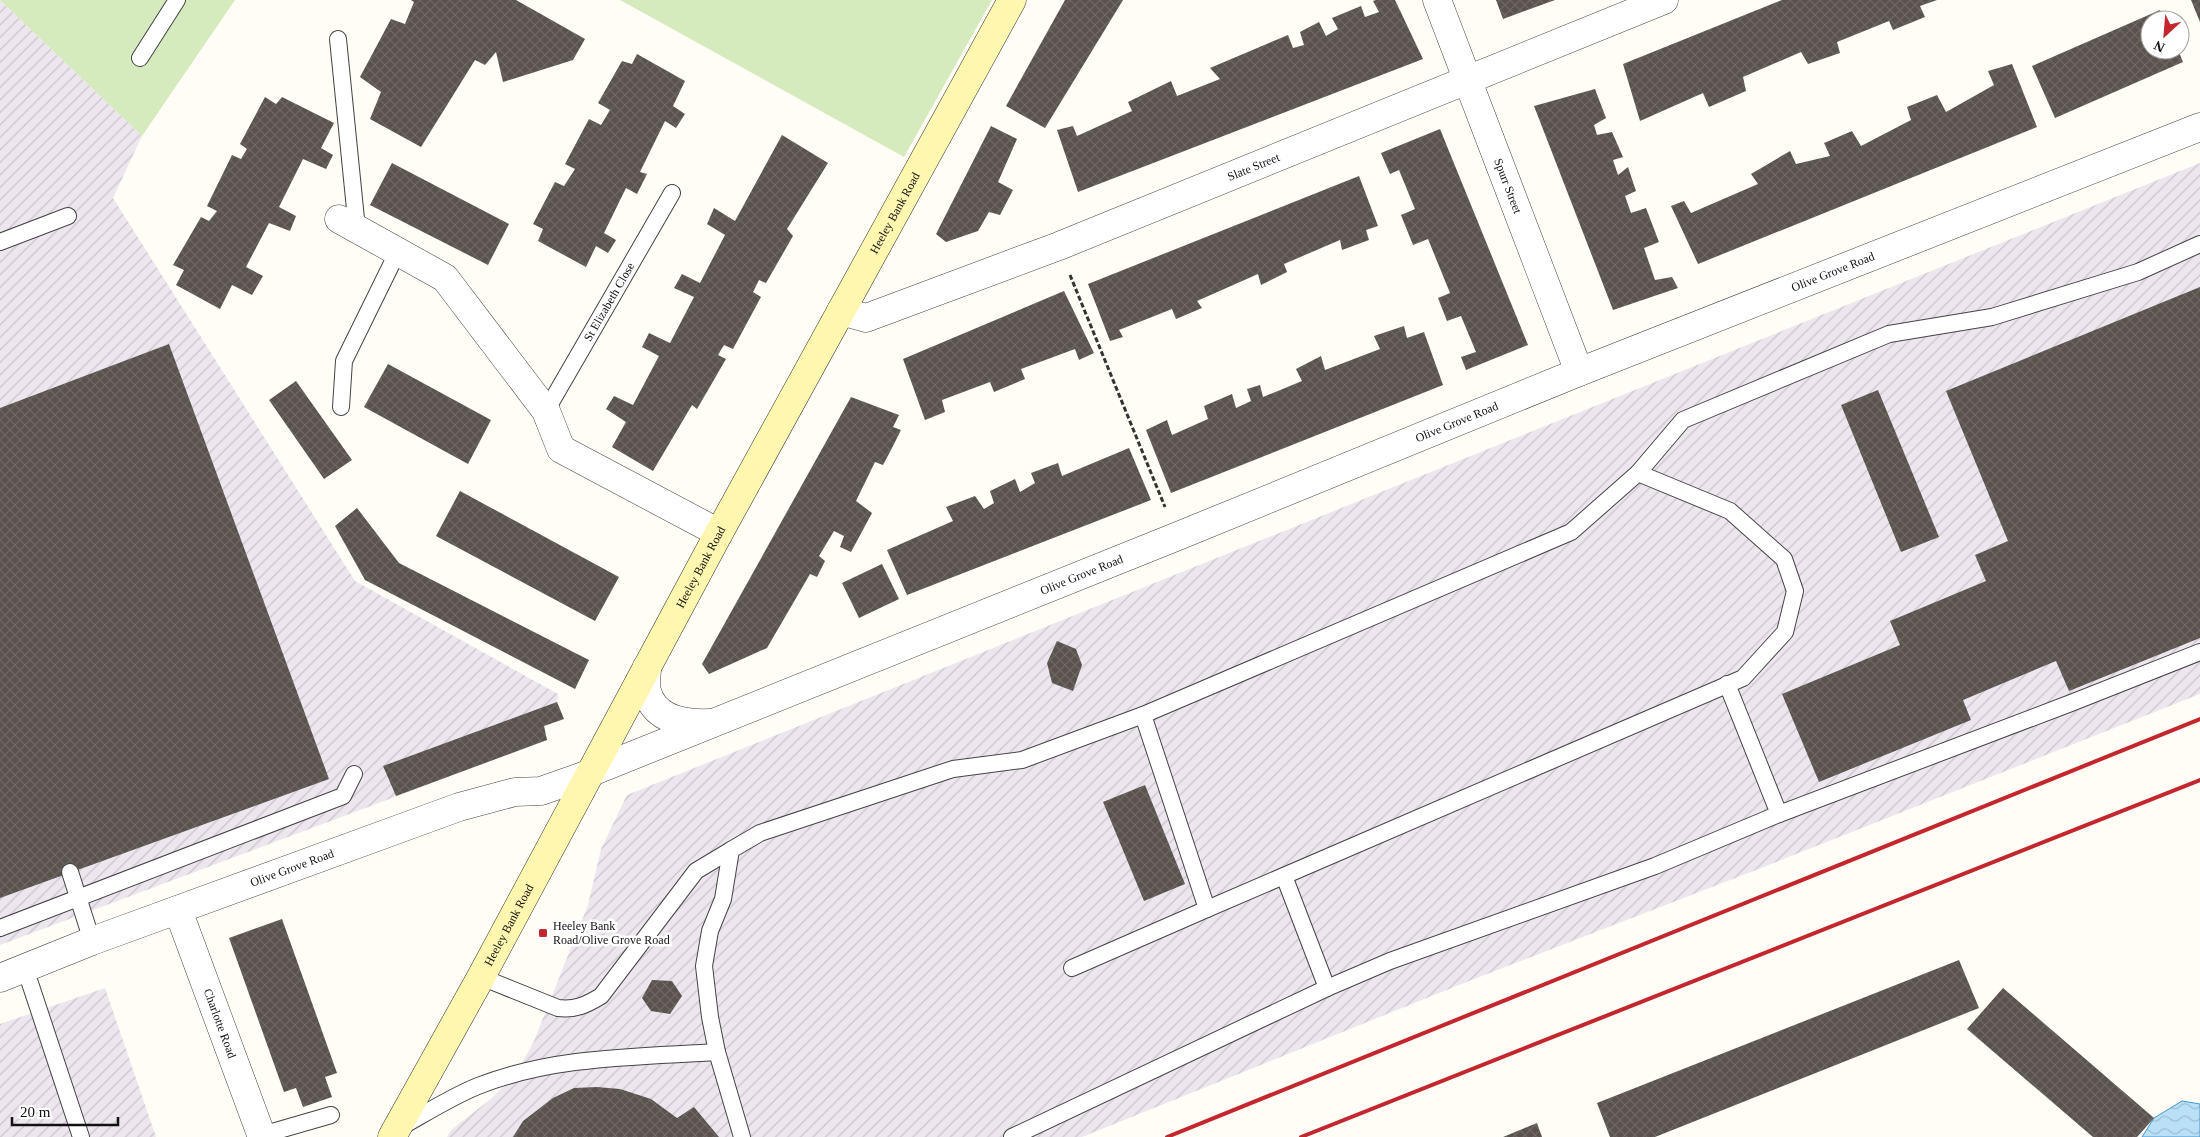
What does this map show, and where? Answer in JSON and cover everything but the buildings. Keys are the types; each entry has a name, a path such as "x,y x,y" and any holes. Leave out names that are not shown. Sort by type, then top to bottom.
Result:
{"street":[{"name":"Heeley Bank Road","path":"394,1133 481,977 719,533 1012,0"},
{"name":"Spurr Street","path":"1437,0 1579,372"},
{"name":"Slate Street","path":"841,311 866,318 1059,246 1664,0"},
{"name":"Olive Grove Road","path":"0,978 92,941 459,807 515,792 541,791 589,773 1579,372 2200,127"},
{"path":"348,224 445,278 546,411 560,449 719,533"},
{"name":"Olive Grove Road","path":"647,667 647,690 653,706 667,718 688,724 716,723"},
{"name":"Charlotte Road","path":"178,910 262,1136"}],"lane":[{"path":"140,58 177,0"},
{"path":"338,39 348,224"},
{"name":"St Elizabeth Close","path":"546,411 672,193"},
{"path":"0,242 68,216"},
{"path":"481,977 558,1008 570,1009 584,1006 601,996 696,871 760,833 953,769 1022,760 1143,715 1571,532 1638,474 1682,420 1889,334 1992,317 2138,272 2200,244"},
{"path":"341,406 344,361 398,251"},
{"path":"1072,968 1743,678 1785,632 1795,591 1784,559 1730,512 1638,474"},
{"path":"1012,1137 1327,988 1390,961 1656,866 1779,814 2200,652"},
{"path":"1727,684 1779,814"},
{"path":"1143,715 1207,909"},
{"path":"0,928 343,796 354,774"},
{"path":"731,850 723,899 710,931 704,966 710,1017 742,1137"},
{"path":"70,872 92,941"},
{"path":"1284,876 1327,988"},
{"path":"25,968 81,1137"},
{"path":"394,1133 478,1086 516,1074 570,1062 718,1052"},
{"path":"262,1136 331,1115"}],"path":[{"path":"1059,246 1178,536"}],"shaded area":[{"path":"0,0 142,136 113,198 355,581 558,694 557,702 564,719 544,726 547,740 0,945"},
{"path":"2200,163 2200,694 1756,870 1469,981 1082,1137 447,1137 451,1130 492,1098 516,1074 534,1041 588,905 601,849 627,795"},
{"path":"105,988 156,1137 0,1137 0,1024"}],"green space":[{"path":"0,0 235,0 142,136"},
{"path":"620,0 992,0 904,157"}],"water":[{"path":"2182,1101 2200,1104 2200,1137 2142,1137 2154,1118"}],"railway":[{"path":"1167,1137 2200,719"},
{"path":"1301,1137 2200,780"}],"place":[{"name":"Heeley Bank Road/Olive Grove Road","path":"543,933"}]}
